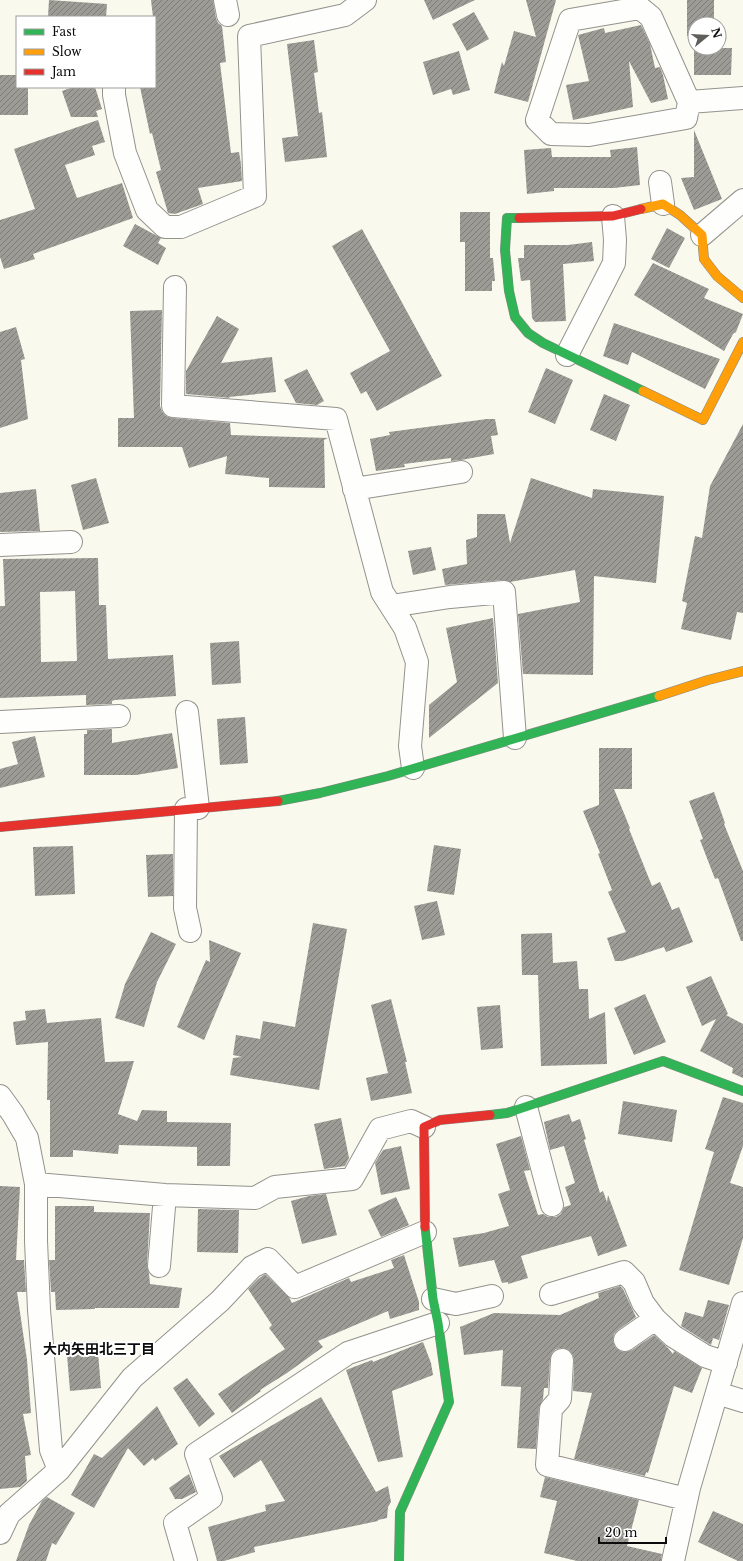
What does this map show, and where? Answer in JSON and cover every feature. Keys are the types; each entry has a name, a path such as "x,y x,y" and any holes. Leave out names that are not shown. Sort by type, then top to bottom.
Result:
{"street":[{"path":"114,88 125,153 147,210 165,227 181,227 255,196 249,36 345,15 365,0"},
{"path":"640,8 651,17 689,102 686,118 589,135 551,134 537,120 570,20 640,8"},
{"path":"689,102 743,98"},
{"path":"660,182 663,204"},
{"path":"702,235 743,200"},
{"path":"743,298 717,276 704,260 702,235 680,215 663,204 613,216 507,218 505,250 509,291 515,317 528,333 544,343 703,420 743,342"},
{"path":"567,355 614,264 615,240 613,216"},
{"path":"175,287 173,406 336,419 382,592 405,628 417,662 410,746 413,768"},
{"path":"354,489 461,472"},
{"path":"0,545 71,542"},
{"path":"391,606 504,592 515,738"},
{"path":"0,827 268,803 320,793 413,768 708,680 743,671"},
{"path":"188,712 192,809 185,908 190,931"},
{"path":"0,722 119,716"},
{"path":"36,1184 165,1195 255,1198 275,1187 352,1179 380,1129 411,1121 424,1127 440,1120 507,1113 663,1061 743,1091"},
{"path":"0,1096 13,1114 27,1138 36,1184 36,1241 39,1310 51,1450 59,1470"},
{"path":"526,1107 552,1205"},
{"path":"400,1561 400,1512 449,1402 438,1323 432,1299 425,1232 424,1127"},
{"path":"159,1266 165,1195"},
{"path":"0,1533 9,1514 59,1470 132,1378 220,1301 252,1267 268,1259 295,1288 425,1232"},
{"path":"551,1294 624,1272 634,1282 643,1303 655,1319 673,1336 705,1356 726,1363"},
{"path":"432,1299 456,1304 492,1296"},
{"path":"673,1561 686,1499 743,1303"},
{"path":"625,1340 655,1319"},
{"path":"186,1561 175,1523 211,1498 196,1454 348,1353 438,1323"},
{"path":"562,1360 568,1401 550,1409 548,1465 686,1499"},
{"path":"717,1393 743,1401"}],"building":[{"path":"49,0 107,4 106,16 48,16"},
{"path":"151,0 213,0 216,18 218,23 222,26 226,62 220,63 231,153 239,152 241,164 242,181 198,188 203,204 175,214 168,213 156,172 161,170 152,133 150,134 140,88 156,88 156,16 153,16"},
{"path":"424,0 475,0 433,20"},
{"path":"526,0 556,0 528,102 494,93 502,62 504,66 514,31 536,37"},
{"path":"687,0 714,0 714,16 687,16"},
{"path":"474,12 489,39 467,51 452,24"},
{"path":"641,25 650,44 655,68 660,67 663,75 668,99 651,103 629,61 633,107 573,120 566,85 589,81 578,35 604,28 605,33"},
{"path":"314,40 318,72 314,73 319,113 322,112 327,157 285,162 282,138 298,136 287,44"},
{"path":"727,48 732,48 731,75 694,75 694,56 727,56"},
{"path":"459,51 470,90 453,95 451,89 433,95 423,62"},
{"path":"0,75 16,75 16,88 28,88 28,115 0,115"},
{"path":"70,88 95,88 102,109 96,111 98,117 71,117 62,91"},
{"path":"98,120 105,142 92,146 95,155 65,165 77,198 122,183 133,218 33,254 35,259 4,269 0,257 0,220 35,209 14,149"},
{"path":"694,130 722,199 694,210 681,178 694,177"},
{"path":"637,147 640,185 614,188 554,188 554,191 527,194 524,150 551,148 552,157 611,157 610,150"},
{"path":"460,212 490,212 490,258 493,258 495,281 492,281 492,291 465,291 465,242 460,242"},
{"path":"135,224 161,238 158,243 166,248 158,265 123,246"},
{"path":"667,228 685,238 669,268 651,259"},
{"path":"362,229 442,376 377,411 366,391 361,394 350,373 390,351 332,246"},
{"path":"592,242 594,261 563,264 566,321 535,322 532,318 530,280 521,281 518,258 524,258 524,245 568,245"},
{"path":"653,263 709,289 704,298 743,314 736,332 733,334 724,351 634,295"},
{"path":"162,310 160,406 166,416 172,418 230,423 231,435 328,438 324,440 325,488 269,487 269,478 225,474 227,456 189,468 182,447 118,447 118,418 134,418 130,311"},
{"path":"217,316 239,329 221,363 272,357 276,392 229,397 230,398 186,394 186,371"},
{"path":"614,323 720,359 705,389 632,352 628,365 603,356"},
{"path":"16,327 25,359 21,360 28,419 0,428 0,332"},
{"path":"546,368 573,380 555,424 528,412"},
{"path":"307,369 324,401 317,405 296,403 284,380"},
{"path":"604,394 630,405 616,441 590,430"},
{"path":"495,419 498,435 491,436 494,454 461,460 451,461 451,458 404,464 405,467 376,471 370,439 390,435 389,432"},
{"path":"743,424 743,613 737,612 731,640 681,629 687,603 682,601 695,536 702,538 710,486"},
{"path":"96,478 109,523 83,530 71,485"},
{"path":"531,478 592,498 593,489 664,496 656,583 594,576 593,675 523,674 518,614 580,602 575,570 510,582 503,580 445,585 442,569 467,564 466,540 477,537 477,514 505,514 510,543"},
{"path":"36,489 40,531 0,532 0,493"},
{"path":"431,547 436,570 413,575 408,551"},
{"path":"98,558 99,605 106,605 108,659 173,655 176,696 115,700 112,701 112,704 86,705 86,695 0,698 0,606 5,606 3,559","holes":["75,591 77,661 41,662 40,592"]},
{"path":"493,618 498,683 429,738 429,705 457,682 446,628"},
{"path":"239,641 241,683 212,685 210,643"},
{"path":"245,717 248,763 220,765 217,719"},
{"path":"112,729 112,743 172,733 178,768 136,775 84,775 84,734 87,734 87,730"},
{"path":"35,736 45,777 0,788 0,769 18,764 12,742"},
{"path":"599,748 632,748 632,789 614,789 652,886 660,882 672,910 679,907 693,942 666,952 664,947 622,961 615,961 607,938 626,932 608,892 612,890 598,854 600,853 583,811 599,805"},
{"path":"714,792 725,823 724,824 743,871 743,941 741,941 718,878 715,879 700,840 703,839 689,801"},
{"path":"434,845 461,849 454,895 427,891"},
{"path":"73,846 75,894 35,896 33,847"},
{"path":"173,854 173,896 148,897 146,855"},
{"path":"437,901 445,935 422,940 414,906"},
{"path":"313,923 347,929 319,1090 230,1075 233,1058 242,1057 233,1055 236,1035 260,1039 263,1021 295,1027"},
{"path":"151,932 176,944 157,982 144,1027 115,1018 125,984"},
{"path":"552,933 553,963 577,961 579,989 588,989 589,1019 605,1012 607,1064 541,1066 538,975 522,975 521,934"},
{"path":"209,940 241,953 204,1040 177,1027 206,960 210,962"},
{"path":"711,976 728,1014 726,1015 743,1024 743,1078 732,1073 733,1068 700,1051 716,1019 702,1026 686,987"},
{"path":"645,994 666,1042 634,1055 614,1008"},
{"path":"391,999 407,1062 405,1062 412,1093 371,1101 366,1078 388,1073 371,1005"},
{"path":"500,1005 503,1048 481,1050 477,1007"},
{"path":"45,1009 47,1023 101,1018 105,1062 134,1061 118,1114 137,1121 142,1110 167,1111 167,1122 231,1123 230,1166 197,1166 197,1147 119,1145 118,1154 73,1150 73,1157 50,1157 50,1100 47,1100 48,1042 16,1045 13,1022 26,1020 25,1011"},
{"path":"723,1097 743,1103 743,1146 730,1183 743,1187 743,1238 729,1285 679,1270 714,1152 705,1149"},
{"path":"623,1101 677,1110 672,1142 618,1134"},
{"path":"569,1114 572,1122 580,1119 586,1139 584,1140 600,1193 603,1191 607,1202 608,1195 627,1246 598,1256 591,1236 521,1256 528,1278 508,1284 508,1282 502,1283 494,1260 459,1267 453,1238 484,1233 509,1226 498,1194 510,1190 496,1144 521,1136 530,1170 524,1171 538,1215 543,1214 548,1217 556,1217 561,1214 564,1207 571,1205 565,1187 575,1183 564,1146 550,1150 544,1122"},
{"path":"341,1118 349,1158 345,1166 324,1169 314,1124"},
{"path":"401,1146 410,1189 381,1195 375,1163 383,1150"},
{"path":"0,1186 20,1187 16,1260 24,1260 26,1292 17,1292 27,1360 31,1413 23,1414 31,1455 25,1456 27,1481 20,1487 0,1489"},
{"path":"326,1194 337,1235 302,1244 291,1201 309,1196"},
{"path":"396,1197 409,1225 381,1237 368,1210"},
{"path":"55,1206 94,1206 94,1212 150,1213 147,1265 150,1284 182,1288 179,1308 95,1308 56,1310 55,1292 51,1292 49,1260 55,1260"},
{"path":"198,1209 239,1210 238,1253 197,1252"},
{"path":"404,1255 419,1302 419,1310 390,1319 388,1311 318,1341 323,1347 260,1390 261,1391 232,1413 218,1394 285,1349 269,1328 272,1325 248,1289 258,1279 265,1274 289,1297 292,1303 349,1278 351,1282 394,1268 391,1260"},
{"path":"620,1286 623,1289 636,1317 614,1334 613,1341 615,1347 620,1351 626,1352 632,1350 654,1335 673,1354 674,1351 702,1368 692,1393 674,1386 648,1473 646,1472 645,1476 574,1459 592,1393 573,1391 573,1355 569,1350 563,1348 556,1349 552,1353 550,1359 548,1388 544,1388 543,1399 539,1408 536,1449 517,1448 521,1387 501,1386 503,1350 464,1355 460,1327 494,1313 560,1315 599,1298 598,1293"},
{"path":"708,1300 729,1305 719,1340 713,1338 711,1345 681,1326 685,1312 703,1317"},
{"path":"97,1341 101,1388 70,1391 66,1343"},
{"path":"423,1342 431,1363 433,1375 392,1391 403,1457 378,1462 346,1370 372,1360 373,1362"},
{"path":"187,1378 215,1414 199,1427 173,1388"},
{"path":"321,1397 376,1492 388,1486 391,1502 388,1507 387,1518 254,1547 255,1552 224,1561 217,1561 208,1527 266,1511 265,1505 285,1501 261,1460 234,1478 219,1456"},
{"path":"157,1406 178,1444 155,1461 153,1458 144,1466 128,1448 94,1508 71,1495 94,1454 102,1458"},
{"path":"189,1474 196,1492 182,1499 175,1499 169,1488"},
{"path":"545,1477 639,1500 627,1546 662,1554 661,1561 577,1561 544,1553 557,1501 540,1497"},
{"path":"47,1497 75,1513 56,1545 52,1543 46,1561 16,1561 29,1525 42,1501"},
{"path":"713,1511 743,1524 743,1561 738,1561 698,1542"}],"traffic: fast":[{"path":"519,218 507,218 505,250 509,291 515,317 528,333 543,343 643,391"},
{"path":"278,801 320,793 388,776 659,696"},
{"path":"490,1115 507,1113 663,1061 743,1091"},
{"path":"399,1561 400,1512 449,1402 438,1323 433,1299 425,1227"}],"traffic: slow":[{"path":"641,209 663,204 680,215 702,235 704,259 717,276 743,298"},
{"path":"643,391 703,420 743,342"},
{"path":"659,696 708,680 743,671"}],"traffic: jam":[{"path":"519,218 613,216 641,209"},
{"path":"0,827 278,801"},
{"path":"425,1227 424,1127 440,1120 490,1115"}],"district":[{"name":"大内矢田北三丁目","path":"99,1349"}]}
